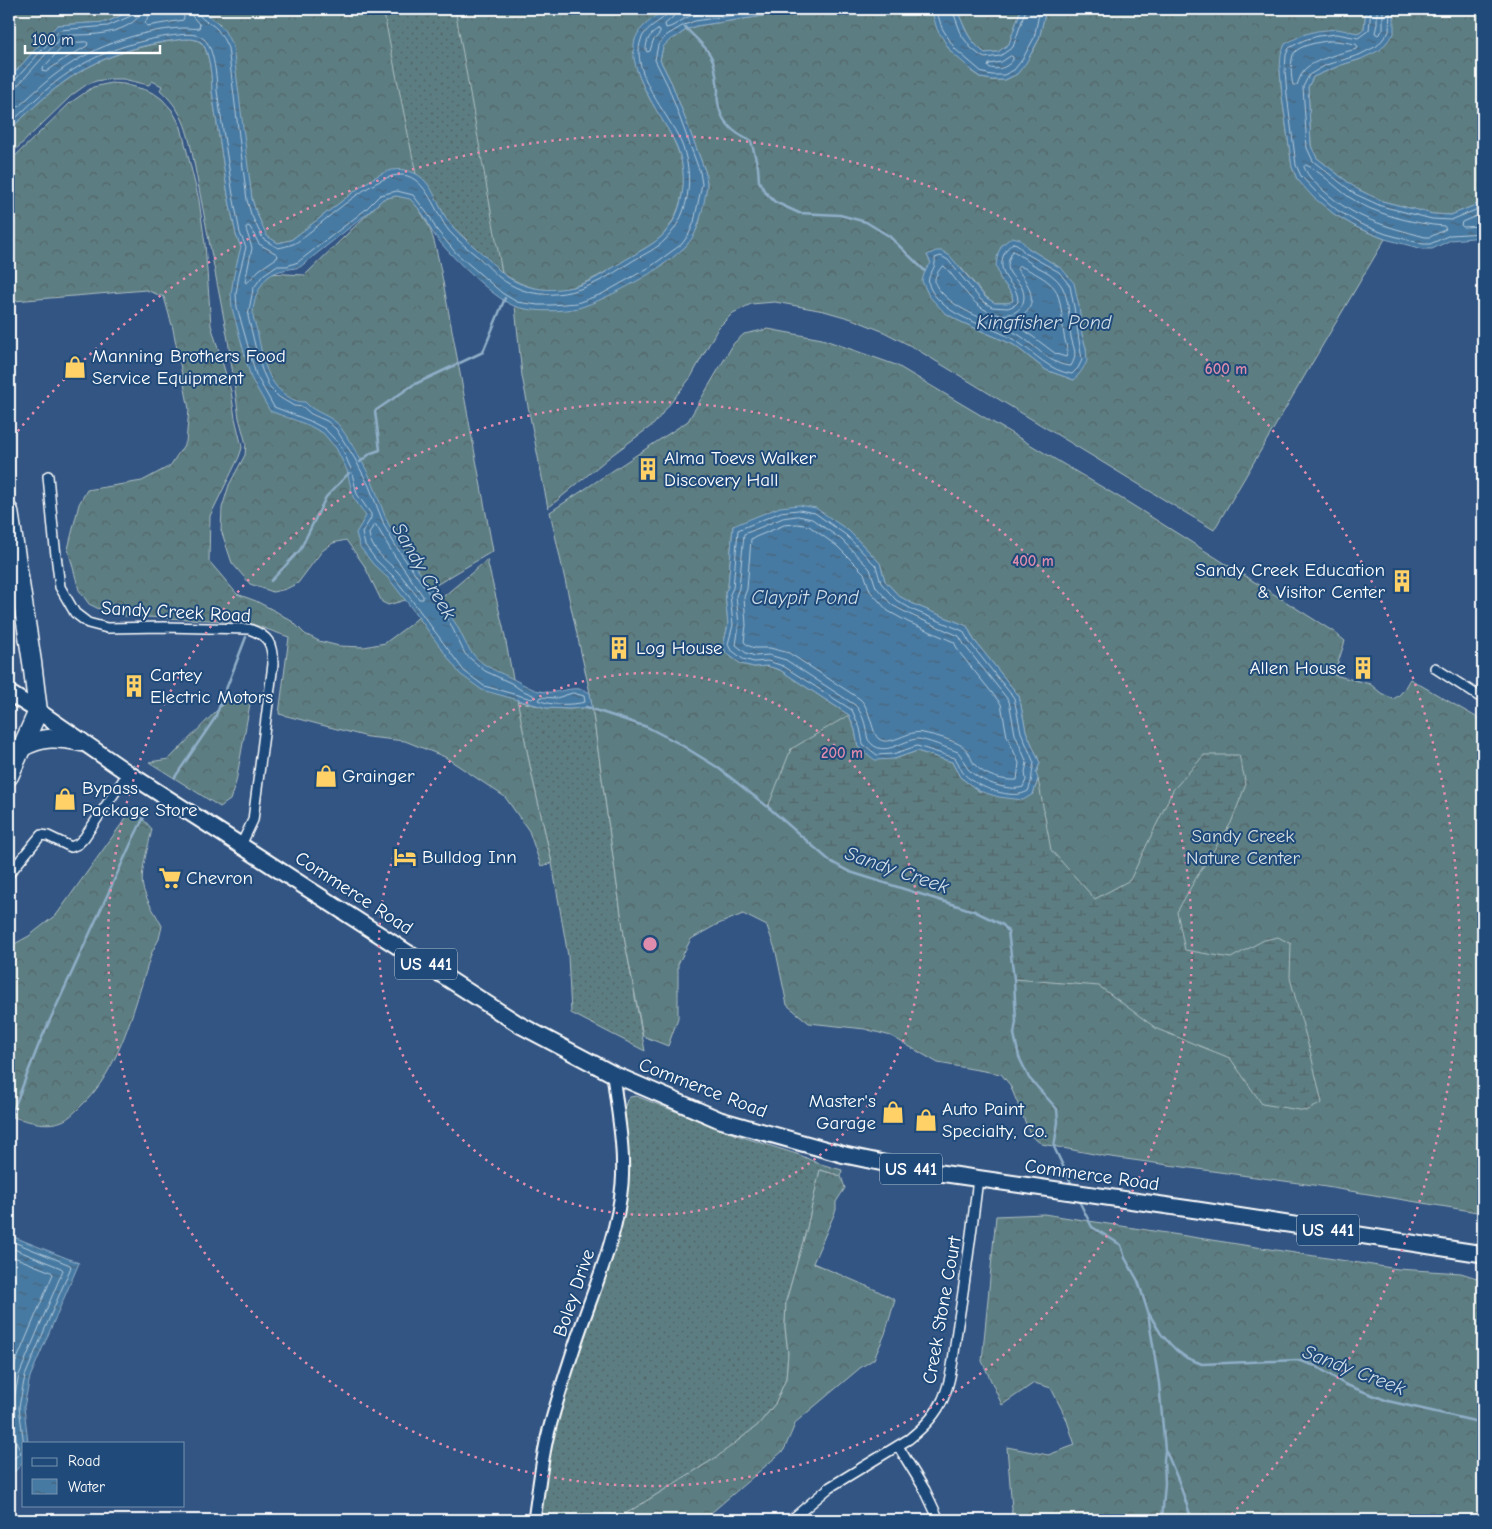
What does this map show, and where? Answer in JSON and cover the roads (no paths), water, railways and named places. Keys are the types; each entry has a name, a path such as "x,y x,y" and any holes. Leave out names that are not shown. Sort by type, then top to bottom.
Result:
{"highway":[{"path":"9,512 38,711 9,776"},
{"name":"Commerce Road","path":"9,694 38,711 128,773 520,1025 613,1074 720,1120 845,1155 901,1167 1483,1254"},
{"path":"21,748 32,742 50,738 63,738 81,742"}],"street":[{"name":"Sandy Creek Road","path":"48,476 60,587 75,613 88,623 107,628 164,627 249,630 259,633 270,643 273,652 273,664 257,791 252,824 241,845"},
{"path":"1435,668 1483,698"},
{"path":"9,874 41,835 48,836 71,847 78,844 128,773"},
{"name":"Boley Drive","path":"534,1520 547,1438 573,1350 611,1239 619,1205 622,1183 622,1159 613,1074"},
{"name":"Creek Stone Court","path":"791,1520 830,1487 921,1430 934,1415 948,1386 970,1245 978,1179"},
{"path":"898,1446 925,1490 939,1520"}],"water":[{"path":"674,8 792,9 763,16 696,26 671,39 663,47 660,60 672,84 705,171 706,191 698,226 693,237 685,247 673,258 623,289 591,304 572,309 555,311 514,306 494,294 459,263 433,233 423,214 410,199 396,196 383,199 300,267 272,274 262,285 255,300 253,318 266,369 274,384 287,396 300,402 305,402 333,420 341,428 366,470 385,517 397,539 456,624 475,657 488,667 536,690 552,692 574,689 584,690 590,693 592,707 547,708 482,690 460,674 389,579 373,564 360,547 356,533 366,516 353,497 347,470 336,448 323,433 308,425 270,411 251,378 232,308 231,294 241,247 236,235 228,195 209,59 202,43 186,39 169,41 125,51 98,62 72,76 53,90 9,130 9,79 57,25 107,22 135,9 201,9 218,23 226,33 233,47 252,199 267,236 278,243 291,240 372,179 392,170 406,170 415,173 426,182 451,224 501,272 518,283 527,286 557,289 577,286 598,277 647,247 661,237 669,228 679,207 683,182 681,158 671,134 643,86 637,69 634,52 636,38 645,25 663,11"},
{"path":"931,9 956,9 970,38 985,53 998,52 1009,44 1021,9 1046,9 1039,39 1026,63 1017,74 1005,80 992,80 981,78 951,52 937,29"},
{"path":"1366,9 1394,9 1394,34 1380,50 1313,77 1308,87 1311,146 1317,158 1357,189 1382,201 1433,214 1451,215 1483,202 1483,237 1451,240 1432,249 1423,249 1385,239 1358,228 1334,214 1313,197 1297,179 1292,167 1282,96 1280,70 1281,54 1285,44 1302,35 1317,31 1337,29 1358,33 1364,29"},
{"name":"Kingfisher Pond","path":"1012,237 1020,239 1028,248 1062,269 1074,283 1087,361 1074,380 1046,370 1014,345 959,321 944,312 929,296 922,281 925,271 931,263 927,255 936,251 942,251 950,256 985,297 995,303 1013,301 1012,294 1000,278 996,265 998,253 1002,245"},
{"name":"Claypit Pond","path":"799,505 816,508 849,531 880,563 885,581 899,596 915,605 967,626 974,640 1019,696 1026,731 1040,763 1036,773 1038,779 1033,794 1023,800 999,797 979,791 960,777 952,762 917,751 894,759 875,760 858,747 855,730 849,715 780,670 767,666 754,667 741,664 726,653 723,646 728,625 725,592 728,587 733,526 780,507"},
{"path":"9,1235 79,1263 30,1377 24,1407 28,1442 22,1442 21,1465 9,1476"}],"waterway":[{"path":"685,27 706,49 712,59 718,90 719,109 729,126 739,135 751,141 758,167 759,181 765,192 775,202 799,213 840,215 866,222 889,236 925,271"},
{"path":"360,462 371,453 380,450 375,411 413,385 483,352 505,298"},
{"path":"271,581 300,550 326,497 349,473"},
{"path":"175,777 215,718 246,637"},
{"name":"Sandy Creek","path":"586,707 647,727 717,767 768,807 830,861 850,872 974,911 1003,925 1008,931 1014,979 1016,1022 1014,1034 1019,1057 1029,1078 1057,1109 1058,1122 1054,1147 1073,1187"},
{"path":"9,1121 39,1044 148,809"},
{"name":"Sandy Creek","path":"1078,1199 1092,1227 1121,1245 1125,1258 1138,1281 1148,1312 1161,1334 1176,1350 1187,1358 1202,1364 1297,1360 1316,1366 1344,1384 1388,1401 1483,1423"},
{"path":"1148,1314 1159,1383 1165,1450 1162,1520"},
{"path":"1166,1451 1192,1520"}],"place":[{"name":"Manning Brothers Food Service Equipment","path":"75,367"},
{"name":"Alma Toevs Walker Discovery Hall","path":"648,469"},
{"name":"Sandy Creek Education & Visitor Center","path":"1402,581"},
{"name":"Log House","path":"619,648"},
{"name":"Allen House","path":"1363,668"},
{"name":"Cartey Electric Motors","path":"134,686"},
{"name":"Grainger","path":"326,776"},
{"name":"Bypass Package Store","path":"65,799"},
{"name":"Bulldog Inn","path":"405,857"},
{"name":"Chevron","path":"170,878"},
{"name":"Master's Garage","path":"893,1112"},
{"name":"Auto Paint Specialty, Co.","path":"926,1120"}],"park label":[{"name":"Sandy Creek Nature Center","path":"1243,847"}]}
